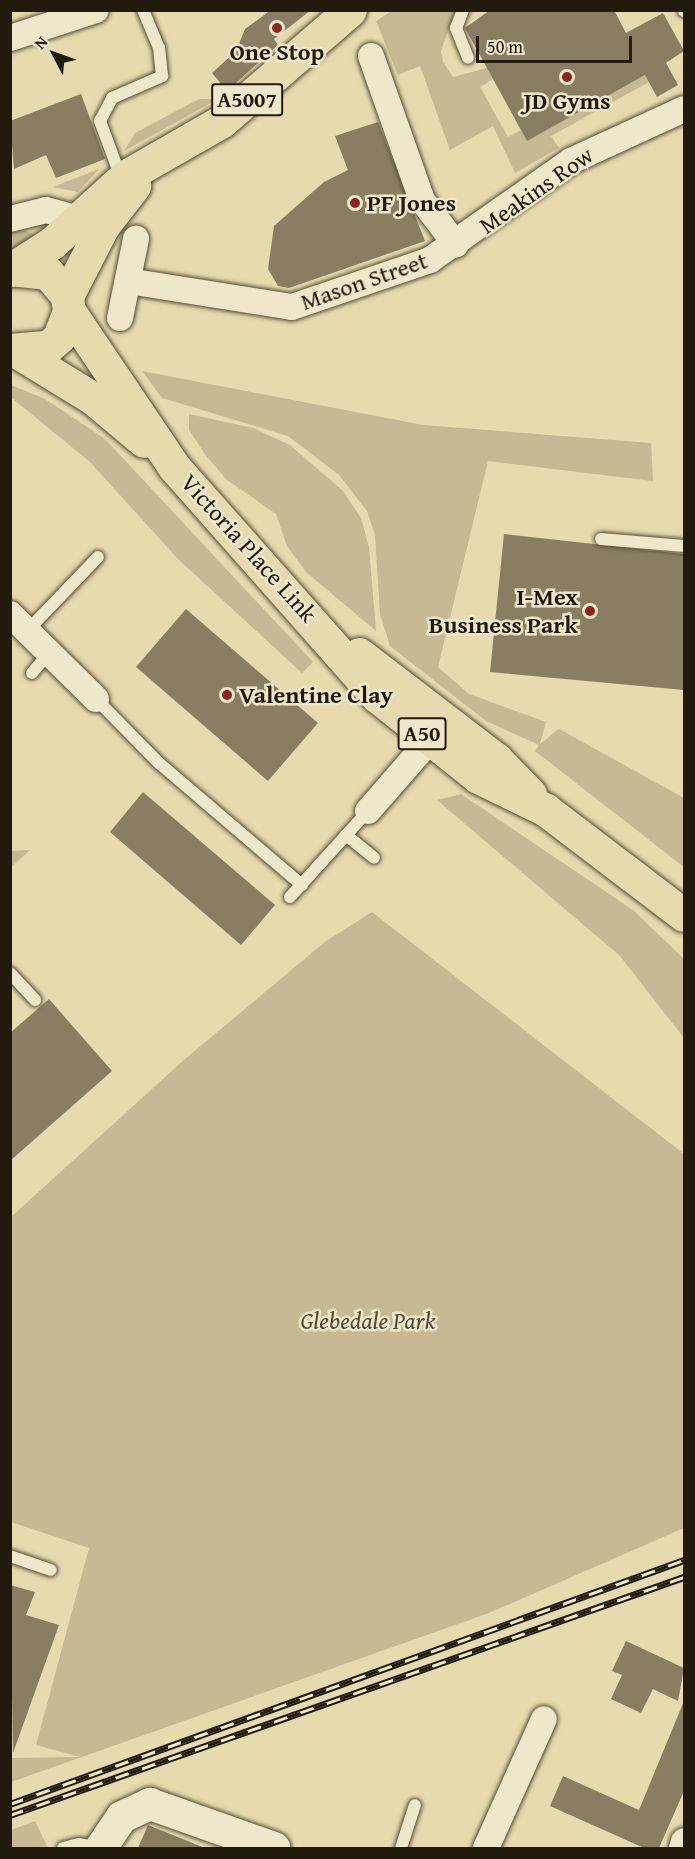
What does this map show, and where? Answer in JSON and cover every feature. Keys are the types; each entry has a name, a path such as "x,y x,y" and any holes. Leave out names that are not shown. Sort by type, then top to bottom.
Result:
{"main road":[{"name":"A5007","path":"11,270 52,243 76,218 122,179 222,121 338,21 360,10"},
{"name":"A5007","path":"68,303 103,226 160,158"},
{"name":"A50","path":"11,270 41,269 68,303 59,337 48,347 15,351"},
{"name":"Victoria Place Link","path":"68,303 175,468"},
{"name":"Victoria Place Link","path":"15,351 94,399 175,468 322,628 377,696 478,777 546,810"},
{"name":"Victoria Place Link","path":"322,628 496,759 546,810 684,915"}],"street":[{"path":"10,38 96,10"},
{"path":"371,56 422,200 456,245"},
{"name":"Meakins Row","path":"456,245 571,161 684,109"},
{"path":"10,219 46,210 76,218"},
{"path":"120,318 136,239"},
{"name":"Mason Street","path":"128,281 292,307 430,260 456,245"},
{"path":"19,622 96,699"},
{"path":"368,811 430,740"},
{"path":"486,1848 544,1719"},
{"path":"100,1848 122,1817 138,1806 167,1808 274,1848"},
{"path":"682,1848 684,1841"}],"lane":[{"path":"122,179 100,121 112,98 162,76 159,48 143,10"},
{"path":"463,10 456,28 468,58"},
{"path":"601,539 684,546"},
{"path":"19,622 98,557"},
{"path":"32,673 49,653"},
{"path":"96,699 159,763 302,885"},
{"path":"290,897 368,811"},
{"path":"346,835 374,858"},
{"path":"10,973 35,1000"},
{"path":"10,1556 51,1570"},
{"path":"400,1848 415,1805"},
{"path":"63,1848 79,1844 100,1848"}],"green space":[{"path":"392,11 455,11 441,51 443,62 453,77 487,68 493,79 480,87 508,137 521,130 527,140 645,75 649,82 551,136 559,148 515,173 493,126 450,150 420,66 398,75 376,21"},
{"path":"199,99 218,99 124,151 135,133"},
{"path":"99,169 78,192 53,187"},
{"path":"19,228 44,239 11,256 11,232"},
{"path":"142,371 423,425 651,443 653,481 488,461 438,667 469,694 546,722 540,744 559,729 684,798 684,867 535,751 539,745 486,721 390,646 380,614 375,535 367,511 339,475 288,436 162,398"},
{"path":"11,385 45,399 105,439 313,662 302,673 178,559 90,462 12,398"},
{"path":"189,414 253,428 290,445 343,491 361,518 369,547 376,631 306,572 287,546 276,514 227,480 207,457 189,430"},
{"path":"461,794 633,910 684,959 684,1038 620,956 437,800"},
{"path":"30,850 16,863 11,867 11,851"},
{"name":"Glebedale Park","path":"372,912 684,1154 684,1528 489,1613 11,1782 11,1758 80,1757 36,1745 89,1548 11,1522 11,1217 185,1059 326,941"},
{"path":"35,1821 48,1848 11,1848 11,1830"}],"building":[{"path":"271,10 311,10 274,39 278,45 227,91 212,73 236,51 245,29"},
{"name":"JD Gyms","path":"490,10 614,10 626,33 663,13 684,51 666,63 678,85 657,97 645,75 527,141 465,28"},
{"path":"81,94 105,159 56,178 46,155 14,169 10,121"},
{"name":"PF Jones","path":"378,122 425,241 289,288 278,286 268,269 274,226 324,182 348,170 335,136"},
{"name":"I-Mex Business Park","path":"504,534 684,554 684,690 490,672"},
{"name":"Valentine Clay","path":"186,609 318,723 268,781 136,667"},
{"path":"143,792 275,905 241,945 110,832"},
{"path":"49,999 112,1071 10,1161 10,1033"},
{"path":"10,1585 35,1592 26,1615 59,1625 13,1753"},
{"path":"626,1641 684,1668 678,1701 653,1689 641,1713 611,1699 622,1675 612,1671"},
{"path":"684,1701 684,1791 659,1848 644,1848 550,1806 563,1776 639,1810"},
{"path":"148,1825 205,1848 138,1848"}],"railway":[{"path":"10,1804 684,1560"},
{"path":"10,1815 684,1577"}],"place":[{"name":"One Stop","path":"277,28"},
{"name":"JD Gyms","path":"567,77"},
{"name":"PF Jones","path":"355,203"},
{"name":"I-Mex Business Park","path":"590,611"},
{"name":"Valentine Clay","path":"227,695"}]}
